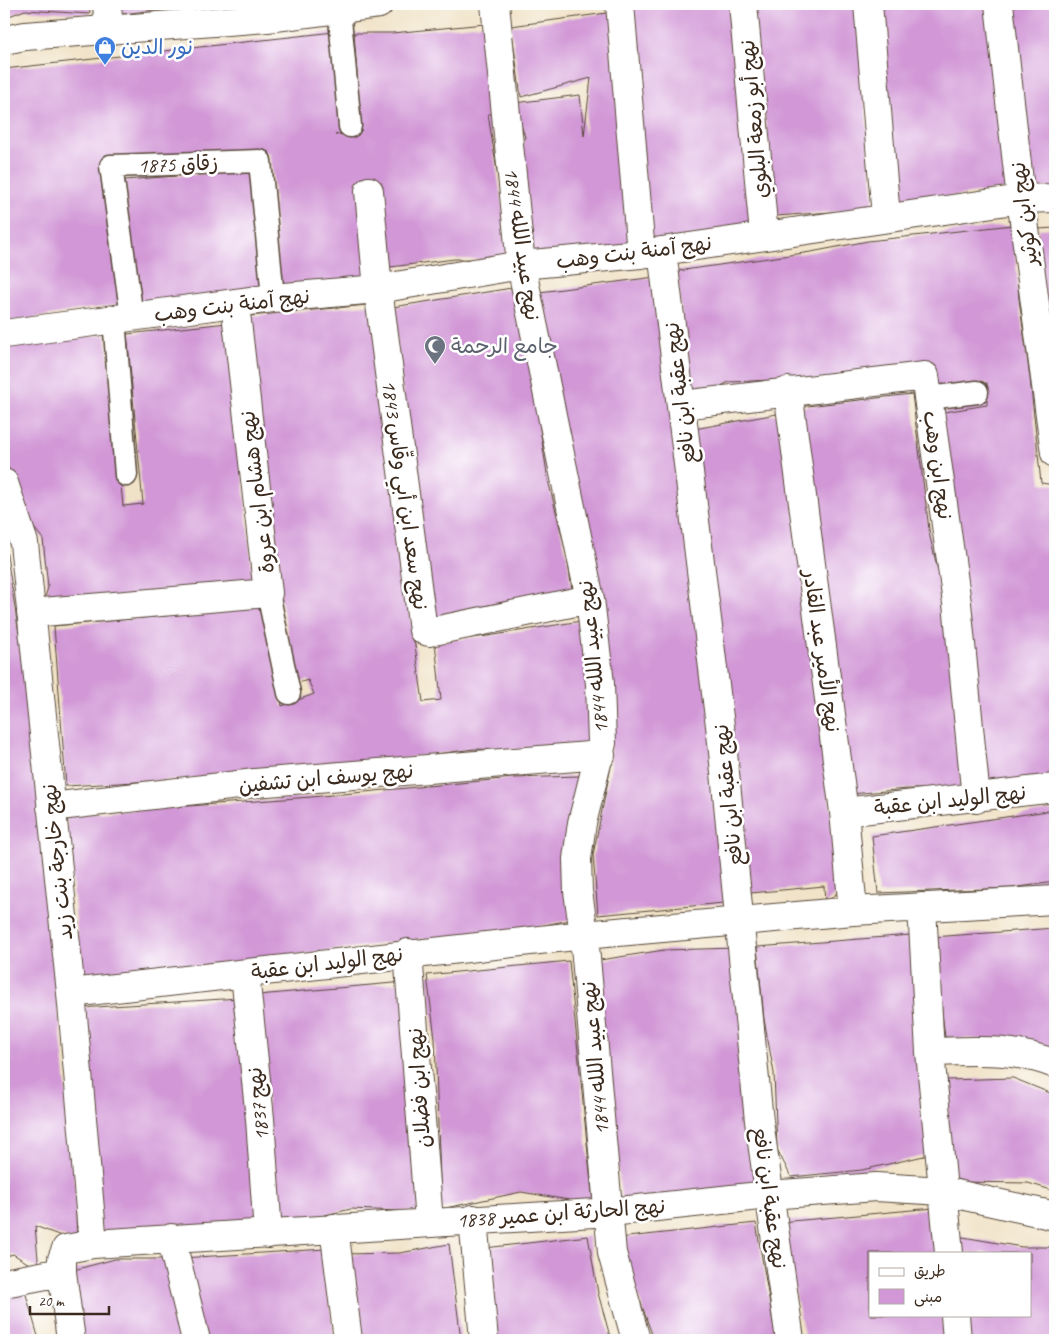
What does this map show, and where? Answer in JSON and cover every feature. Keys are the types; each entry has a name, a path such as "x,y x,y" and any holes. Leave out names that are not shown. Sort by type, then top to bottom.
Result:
{"street":[{"path":"107,4 109,31"},
{"path":"4,40 25,36 109,31 266,11 339,8 379,4"},
{"name":"نهج عبيد اللله 1844","path":"495,4 521,265 590,599 600,694 600,755 582,823 578,858 578,891 584,935 610,1212 612,1253 636,1340"},
{"name":"نهج عقبة ابن نافع","path":"620,4 652,252 682,405 741,920 752,1059 768,1195 790,1340"},
{"name":"نهج أبو زمعة البلوي","path":"744,4 764,235"},
{"path":"868,4 886,217"},
{"name":"نهج ابن كوثير","path":"999,4 1021,199 1048,356 1055,453"},
{"path":"339,8 350,126"},
{"name":"زقاق 1875","path":"123,318 111,166 260,161 273,298"},
{"name":"نهج سعد ابن أبي وقّاس 1843","path":"369,190 378,289 423,630 429,632 590,599"},
{"name":"نهج آمنة بنت وهب","path":"4,334 273,298 378,289 521,265 652,252 1021,199 1055,198"},
{"name":"نهج هشام ابن عروة","path":"31,613 268,593 235,304"},
{"path":"123,318 126,475"},
{"name":"نهج ابن وهب","path":"682,405 925,376 957,603 976,798"},
{"name":"نهج الأمير عبد القادر","path":"788,391 844,812 853,911"},
{"path":"929,398 977,392"},
{"name":"نهج خارجة بنت زيد","path":"4,483 24,543 71,993 93,1244"},
{"path":"268,593 288,693"},
{"name":"نهج يوسف ابن تشفين","path":"51,806 255,783 600,755"},
{"name":"نهج الوليد ابن عقبة","path":"844,812 1055,788"},
{"name":"نهج الوليد ابن عقبة","path":"71,993 245,974 408,953 741,920 853,911 1055,900"},
{"path":"922,907 930,1052 949,1252"},
{"name":"نهج ابن فضلان","path":"408,953 429,1222"},
{"name":"نهج 1837","path":"245,974 260,1119 268,1234"},
{"path":"930,1052 1004,1051 1031,1055 1055,1064"},
{"name":"نهج الحارثة ابن عمير 1838","path":"4,1283 63,1261 93,1244 610,1212 768,1195 876,1188 943,1191 1055,1216"},
{"path":"473,1219 484,1340"},
{"path":"334,1228 348,1340"},
{"path":"172,1238 196,1340"},
{"path":"63,1261 71,1340"},
{"path":"955,1316 957,1340"}],"building":[{"path":"4,4 89,4 90,14 25,10 4,18"},
{"path":"116,4 261,4 262,12 194,5 115,15"},
{"path":"639,4 732,4 756,231 651,240 626,6"},
{"path":"752,4 857,4 874,209 776,216"},
{"path":"876,4 993,4 1010,188 893,205"},
{"path":"1009,4 1055,4 1055,191 1027,193"},
{"path":"614,12 634,249 526,258 516,175 525,137 514,103 580,95 584,136 591,78 521,97 511,26"},
{"path":"495,23 497,114 488,114 511,260 455,259 390,267 382,237 374,286 278,290 273,176 269,152 226,154 104,180 124,304 72,311 4,324 4,69 334,32 347,133 335,135 361,131 354,33 392,33"},
{"path":"252,170 268,293 135,307 125,180"},
{"path":"1013,225 1019,299 1030,378 1041,483 1055,485 1055,777 984,784 932,414 987,405 987,383 931,391 824,379 729,382 695,399 688,375 677,271 811,252 868,241"},
{"path":"1055,228 1055,343 1046,344 1038,229"},
{"path":"655,277 734,902 598,915 593,855 611,766 606,662 532,293"},
{"path":"518,287 548,480 567,556 572,590 429,627 393,307"},
{"path":"378,304 409,603 423,702 441,700 435,642 488,636 581,621 593,743 511,750 474,749 398,759 188,779 66,786 54,626 219,611 265,603 282,706 314,694 308,680 298,683 274,566 249,316"},
{"path":"227,323 254,588 43,605 48,587 43,539 26,518 4,456 4,345 37,340 106,335 123,506 143,504 127,334"},
{"path":"912,394 930,537 939,575 953,681 961,757 960,789 907,789 851,794 799,407"},
{"path":"782,413 825,751 839,891 825,904 824,886 751,893 689,430"},
{"path":"4,536 31,713 75,1184 77,1242 35,1226 39,1270 13,1254 4,1257"},
{"path":"579,776 564,863 570,920 514,931 457,939 419,939 82,983 66,815 311,797 513,778"},
{"path":"1055,810 1055,882 1011,888 878,893 872,836"},
{"path":"1055,928 1055,1052 1017,1042 945,1037 933,937"},
{"path":"911,935 937,1153 862,1170 791,1177 777,1149 774,1073 764,1019 757,947"},
{"path":"737,948 762,1186 622,1204 594,961 664,950"},
{"path":"569,961 593,1204 521,1192 441,1209 435,1039 427,975"},
{"path":"405,982 423,1212 351,1209 277,1226 258,995"},
{"path":"239,998 259,1222 101,1237 80,1008"},
{"path":"1013,1078 1055,1095 1055,1191 1028,1183 957,1182 949,1149 947,1080"},
{"path":"934,1208 937,1252 869,1252 869,1316 942,1316 944,1340 805,1340 781,1222"},
{"path":"756,1223 776,1340 654,1340 618,1238"},
{"path":"588,1236 598,1293 611,1340 489,1340 485,1248"},
{"path":"957,1236 1022,1247 1055,1247 1055,1340 966,1340 964,1316 1032,1316 1032,1252 958,1252"},
{"path":"449,1244 461,1340 356,1340 343,1254 400,1253"},
{"path":"326,1249 335,1340 201,1340 181,1258"},
{"path":"115,1259 166,1259 189,1340 81,1340 70,1271"},
{"path":"25,1291 39,1340 4,1340 4,1297"}],"place":[{"name":"نور الدين","path":"105,66"},
{"name":"جامع الرحمة","path":"435,365"}]}
